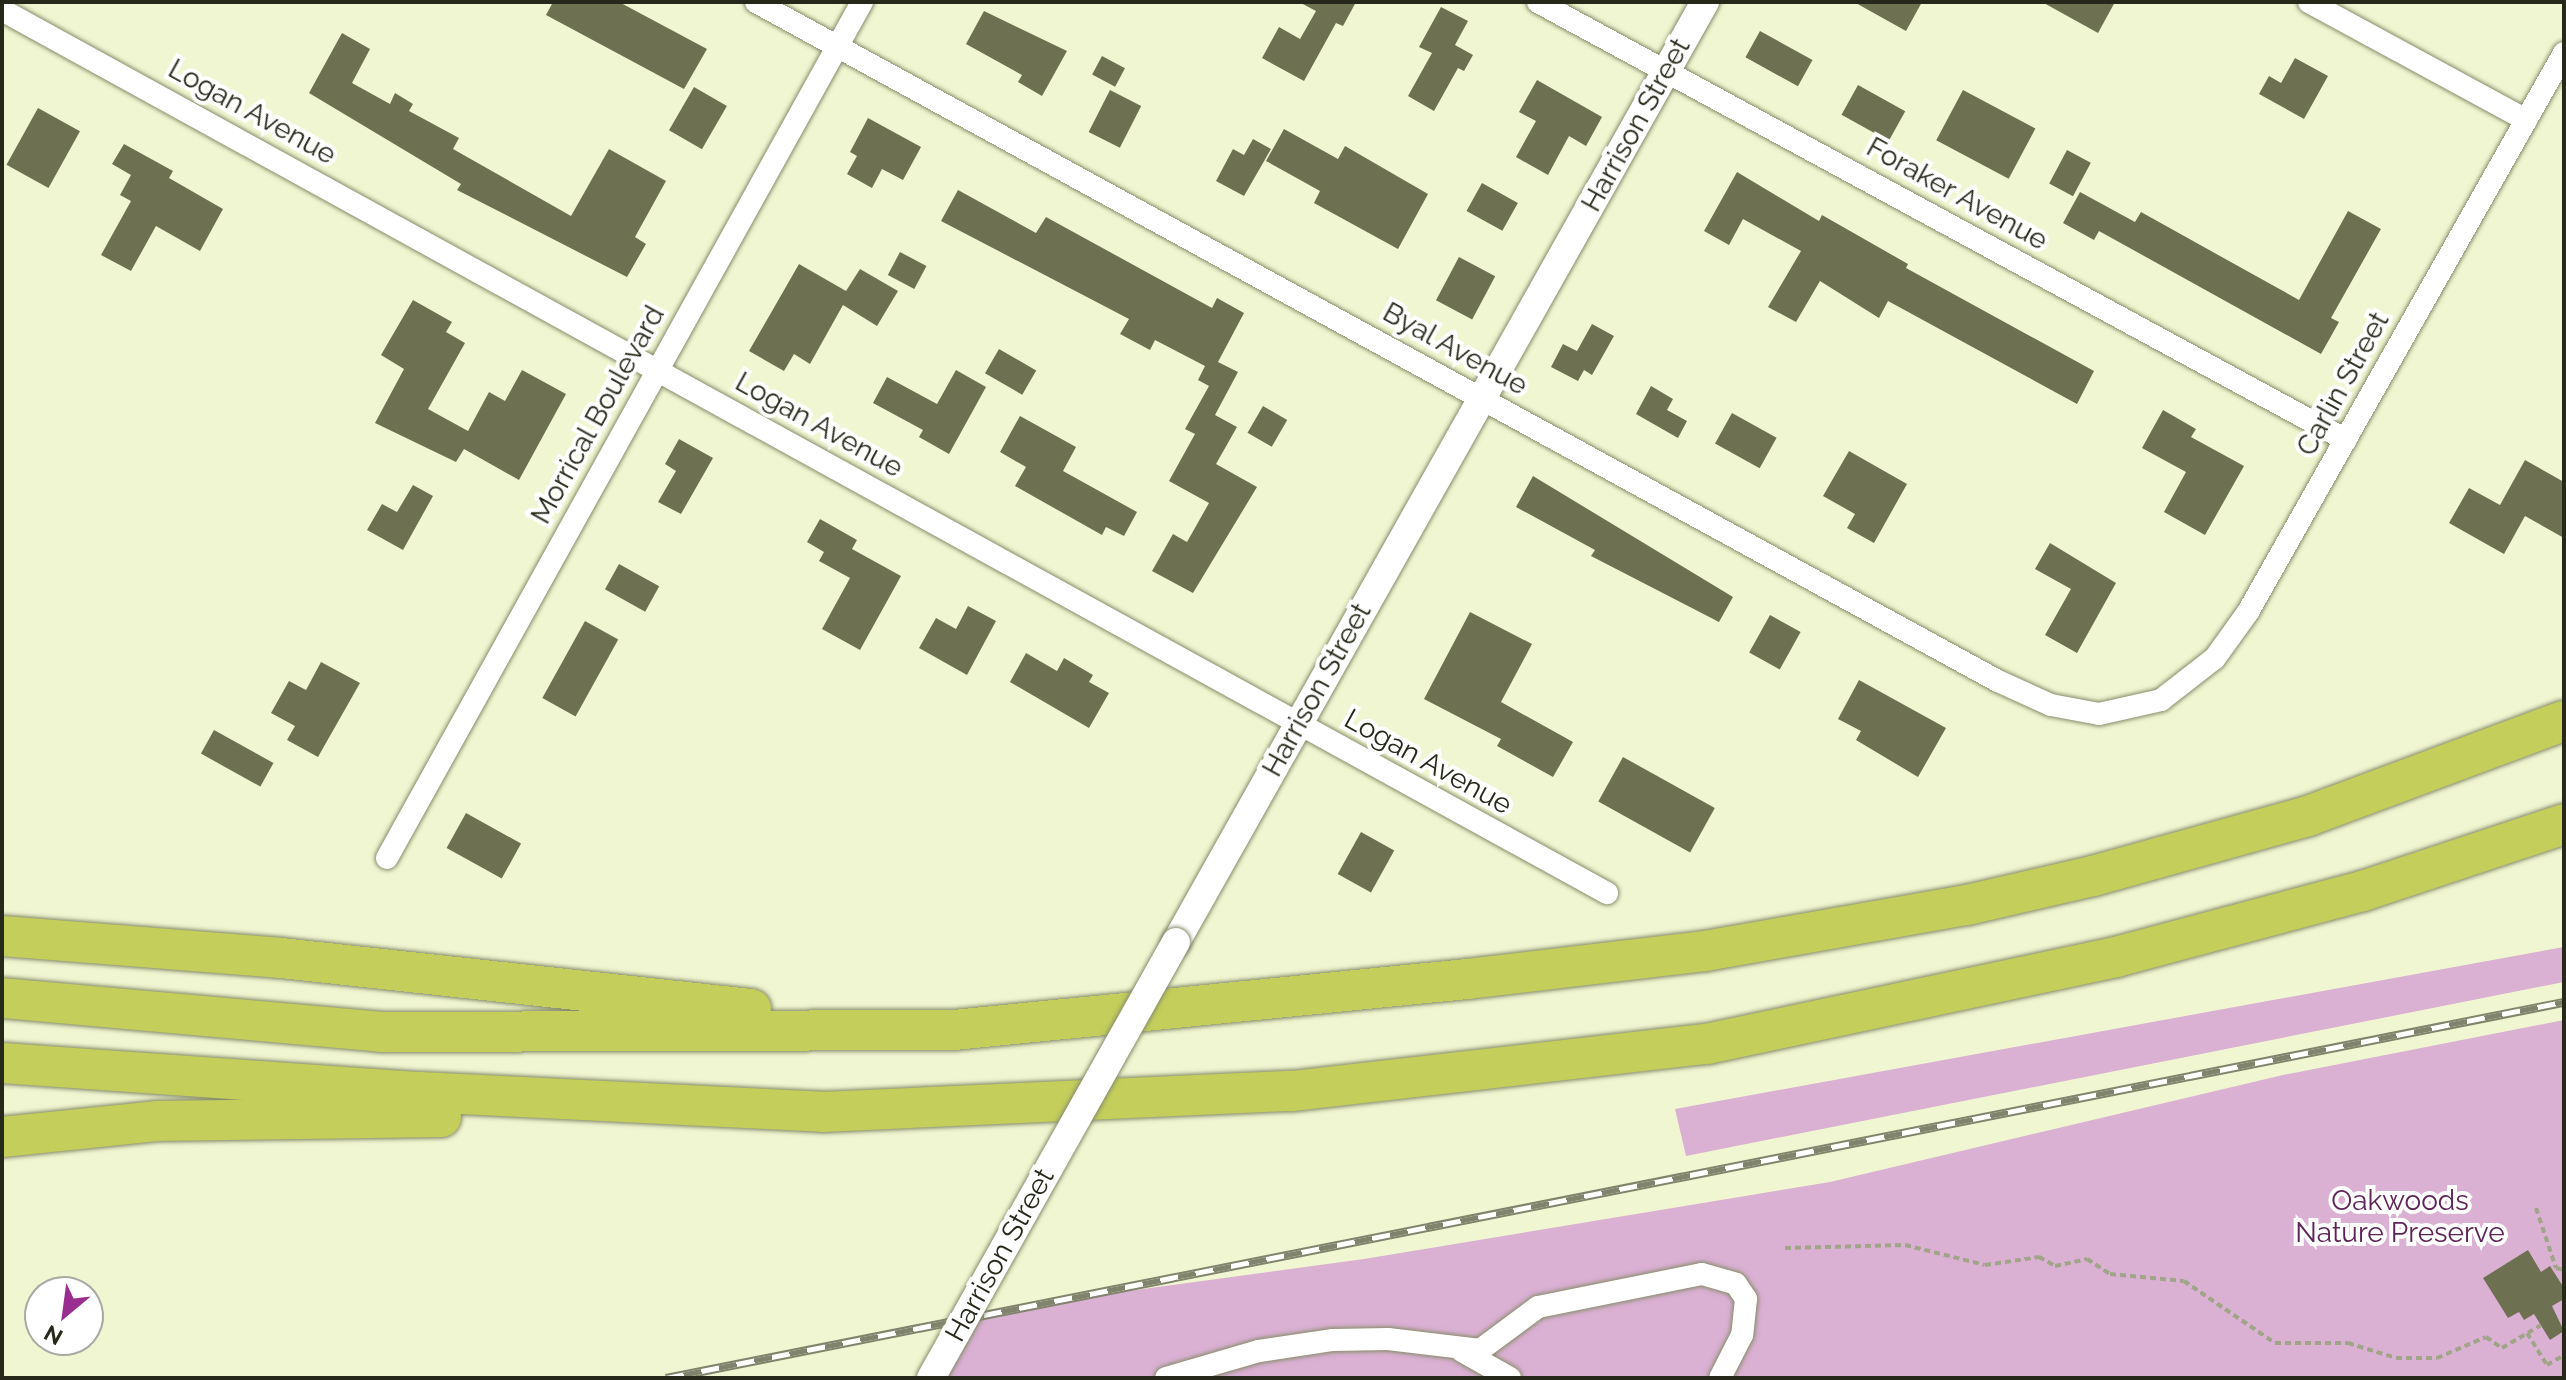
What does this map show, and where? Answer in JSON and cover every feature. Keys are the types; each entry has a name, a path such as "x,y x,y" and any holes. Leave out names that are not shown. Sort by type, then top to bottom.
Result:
{"highway":[{"path":"2,998 381,1032 954,1030 1705,951 1967,905 2308,816 2564,721"},
{"path":"2,1137 156,1121 823,1112 1292,1091 1707,1044 2116,957 2260,920 2437,868 2564,824"},
{"path":"2,936 281,958 954,1030"},
{"path":"2,1063 420,1092 823,1112"}],"street":[{"name":"Byal Avenue","path":"756,2 1998,681 2076,712 2136,710"},
{"name":"Morrical Boulevard","path":"387,858 862,2"},
{"name":"Foraker Avenue","path":"1538,2 2346,440"},
{"name":"Harrison Street","path":"931,1378 1705,2"},
{"path":"2309,2 2526,120"},
{"name":"Logan Avenue","path":"2,10 1607,893"},
{"name":"Carlin Street","path":"2136,710 2187,683 2215,658 2248,612 2564,53"},
{"path":"1462,1351 1495,1341 1521,1316 1555,1301 1702,1274 1720,1275 1736,1284 1746,1299 1747,1318 1720,1378"},
{"path":"1166,1378 1259,1351 1333,1340 1388,1339 1462,1351 1510,1378"}],"path":[{"path":"2536,1208 2556,1268 2564,1270"},
{"path":"1785,1248 1905,1245 1985,1265 2039,1257 2055,1266 2087,1259 2110,1274 2184,1281 2275,1343 2348,1343 2396,1358 2437,1358 2486,1337 2502,1348 2541,1325"},
{"path":"2527,1333 2547,1365 2564,1355"}],"green space":[{"path":"2564,947 2564,982 1686,1156 1675,1109"},
{"name":"Oakwoods Nature Preserve","path":"2564,1020 2564,1378 931,1378 967,1313 1364,1259 1830,1182 2283,1075"}],"building":[{"path":"553,2 619,2 707,49 684,89 546,15"},
{"path":"1299,2 1356,2 1343,26 1336,23 1304,81 1262,58 1279,27 1300,39 1316,11"},
{"path":"1854,2 1922,2 1906,31"},
{"path":"2042,2 2115,2 2098,33"},
{"path":"1441,7 1468,21 1455,45 1473,55 1464,71 1458,68 1434,111 1408,96 1432,53 1419,47"},
{"path":"984,11 1067,51 1042,96 1018,82 1022,75 966,44"},
{"path":"1760,31 1812,60 1798,86 1745,57"},
{"path":"342,33 370,49 352,83 390,104 395,93 413,104 409,111 459,138 453,149 571,216 609,149 666,181 635,237 646,244 627,277 457,190 461,184 309,93"},
{"path":"1102,56 1125,68 1115,87 1092,75"},
{"path":"2295,58 2328,76 2304,119 2259,94 2269,76 2281,83"},
{"path":"1537,80 1602,117 1586,146 1569,136 1548,175 1516,157 1536,121 1519,112"},
{"path":"1858,85 1905,111 1889,141 1842,115"},
{"path":"694,87 727,106 702,149 669,130"},
{"path":"1110,90 1141,106 1120,148 1089,132"},
{"path":"1963,90 2035,128 2009,179 1936,140"},
{"path":"38,108 80,131 48,188 6,165"},
{"path":"868,118 921,147 903,180 882,169 872,188 847,174 857,156 850,152"},
{"path":"1284,129 1338,159 1345,146 1428,194 1398,249 1314,203 1320,191 1266,161"},
{"path":"1253,139 1271,149 1244,196 1216,181 1233,149 1244,155"},
{"path":"124,144 173,171 169,178 223,209 200,251 156,226 131,271 101,255 131,201 120,195 131,175 112,164"},
{"path":"2067,150 2091,163 2073,196 2049,184"},
{"path":"1737,172 1819,221 1822,215 1908,264 1906,268 2094,371 2077,404 1888,301 1879,318 1820,281 1796,322 1768,307 1801,251 1743,219 1729,245 1704,231"},
{"path":"1482,183 1518,203 1502,231 1466,211"},
{"path":"958,190 1036,233 1046,217 1212,308 1217,298 1244,313 1218,362 1238,372 1215,415 1237,427 1216,464 1257,487 1193,593 1152,571 1173,534 1187,542 1209,503 1169,481 1195,434 1185,429 1209,386 1198,380 1205,366 1155,340 1150,350 1120,334 1129,319 941,221"},
{"path":"2080,192 2135,222 2141,212 2299,300 2348,211 2381,229 2331,318 2339,322 2321,354 2099,231 2094,240 2063,223"},
{"path":"900,252 926,266 914,289 888,275"},
{"path":"1459,257 1495,276 1472,320 1436,300"},
{"path":"799,264 846,291 860,269 898,291 877,326 843,305 810,364 794,354 784,371 749,351"},
{"path":"413,300 452,322 446,332 465,343 428,409 468,431 489,392 505,401 522,370 566,394 519,480 464,449 456,462 375,423 404,369 381,355"},
{"path":"1592,324 1614,336 1592,375 1584,370 1578,381 1551,367 1563,344 1577,351"},
{"path":"999,349 1036,370 1022,395 985,373"},
{"path":"956,370 986,387 949,454 919,437 923,430 873,403 887,377 937,404"},
{"path":"1651,386 1673,399 1667,410 1687,421 1678,438 1636,414"},
{"path":"1263,406 1287,420 1272,447 1248,433"},
{"path":"2163,410 2196,429 2191,437 2244,466 2205,535 2164,512 2186,472 2142,448"},
{"path":"1732,413 1777,438 1760,468 1715,444"},
{"path":"1020,416 1076,447 1063,471 1137,512 1124,536 1106,527 1102,535 1015,486 1026,467 1000,452"},
{"path":"679,439 713,458 681,514 658,502 676,471 665,464"},
{"path":"1849,451 1907,484 1874,543 1847,528 1855,514 1823,496"},
{"path":"2525,460 2564,482 2564,538 2525,516 2504,554 2449,523 2469,488 2500,505"},
{"path":"1533,476 1733,597 1719,622 1591,556 1595,550 1516,507"},
{"path":"413,485 433,496 403,550 367,530 382,504 397,512"},
{"path":"820,519 857,540 852,549 901,576 860,650 822,629 850,578 819,561 824,552 807,542"},
{"path":"2050,543 2116,583 2077,653 2045,635 2071,589 2035,569"},
{"path":"619,564 659,586 645,612 605,589"},
{"path":"968,606 996,621 967,675 919,648 936,618 956,629"},
{"path":"1470,612 1532,644 1501,702 1573,742 1553,777 1497,746 1501,739 1424,699"},
{"path":"1770,615 1801,632 1780,670 1749,653"},
{"path":"585,621 618,639 576,716 542,698"},
{"path":"1026,653 1057,671 1064,658 1093,675 1089,682 1109,693 1089,728 1010,682"},
{"path":"321,662 360,683 318,757 287,740 295,726 271,713 289,681 306,690"},
{"path":"1859,680 1946,728 1918,777 1856,740 1861,731 1838,719"},
{"path":"214,730 273,763 260,787 201,754"},
{"path":"1623,757 1715,808 1690,853 1598,802"},
{"path":"466,813 521,844 502,879 447,848"},
{"path":"1361,832 1394,850 1371,892 1338,874"},
{"path":"2528,1250 2541,1272 2550,1266 2564,1288 2564,1299 2552,1306 2564,1331 2550,1340 2534,1314 2524,1320 2519,1312 2508,1318 2483,1278"}],"railway":[{"path":"666,1378 2564,1002"}]}
